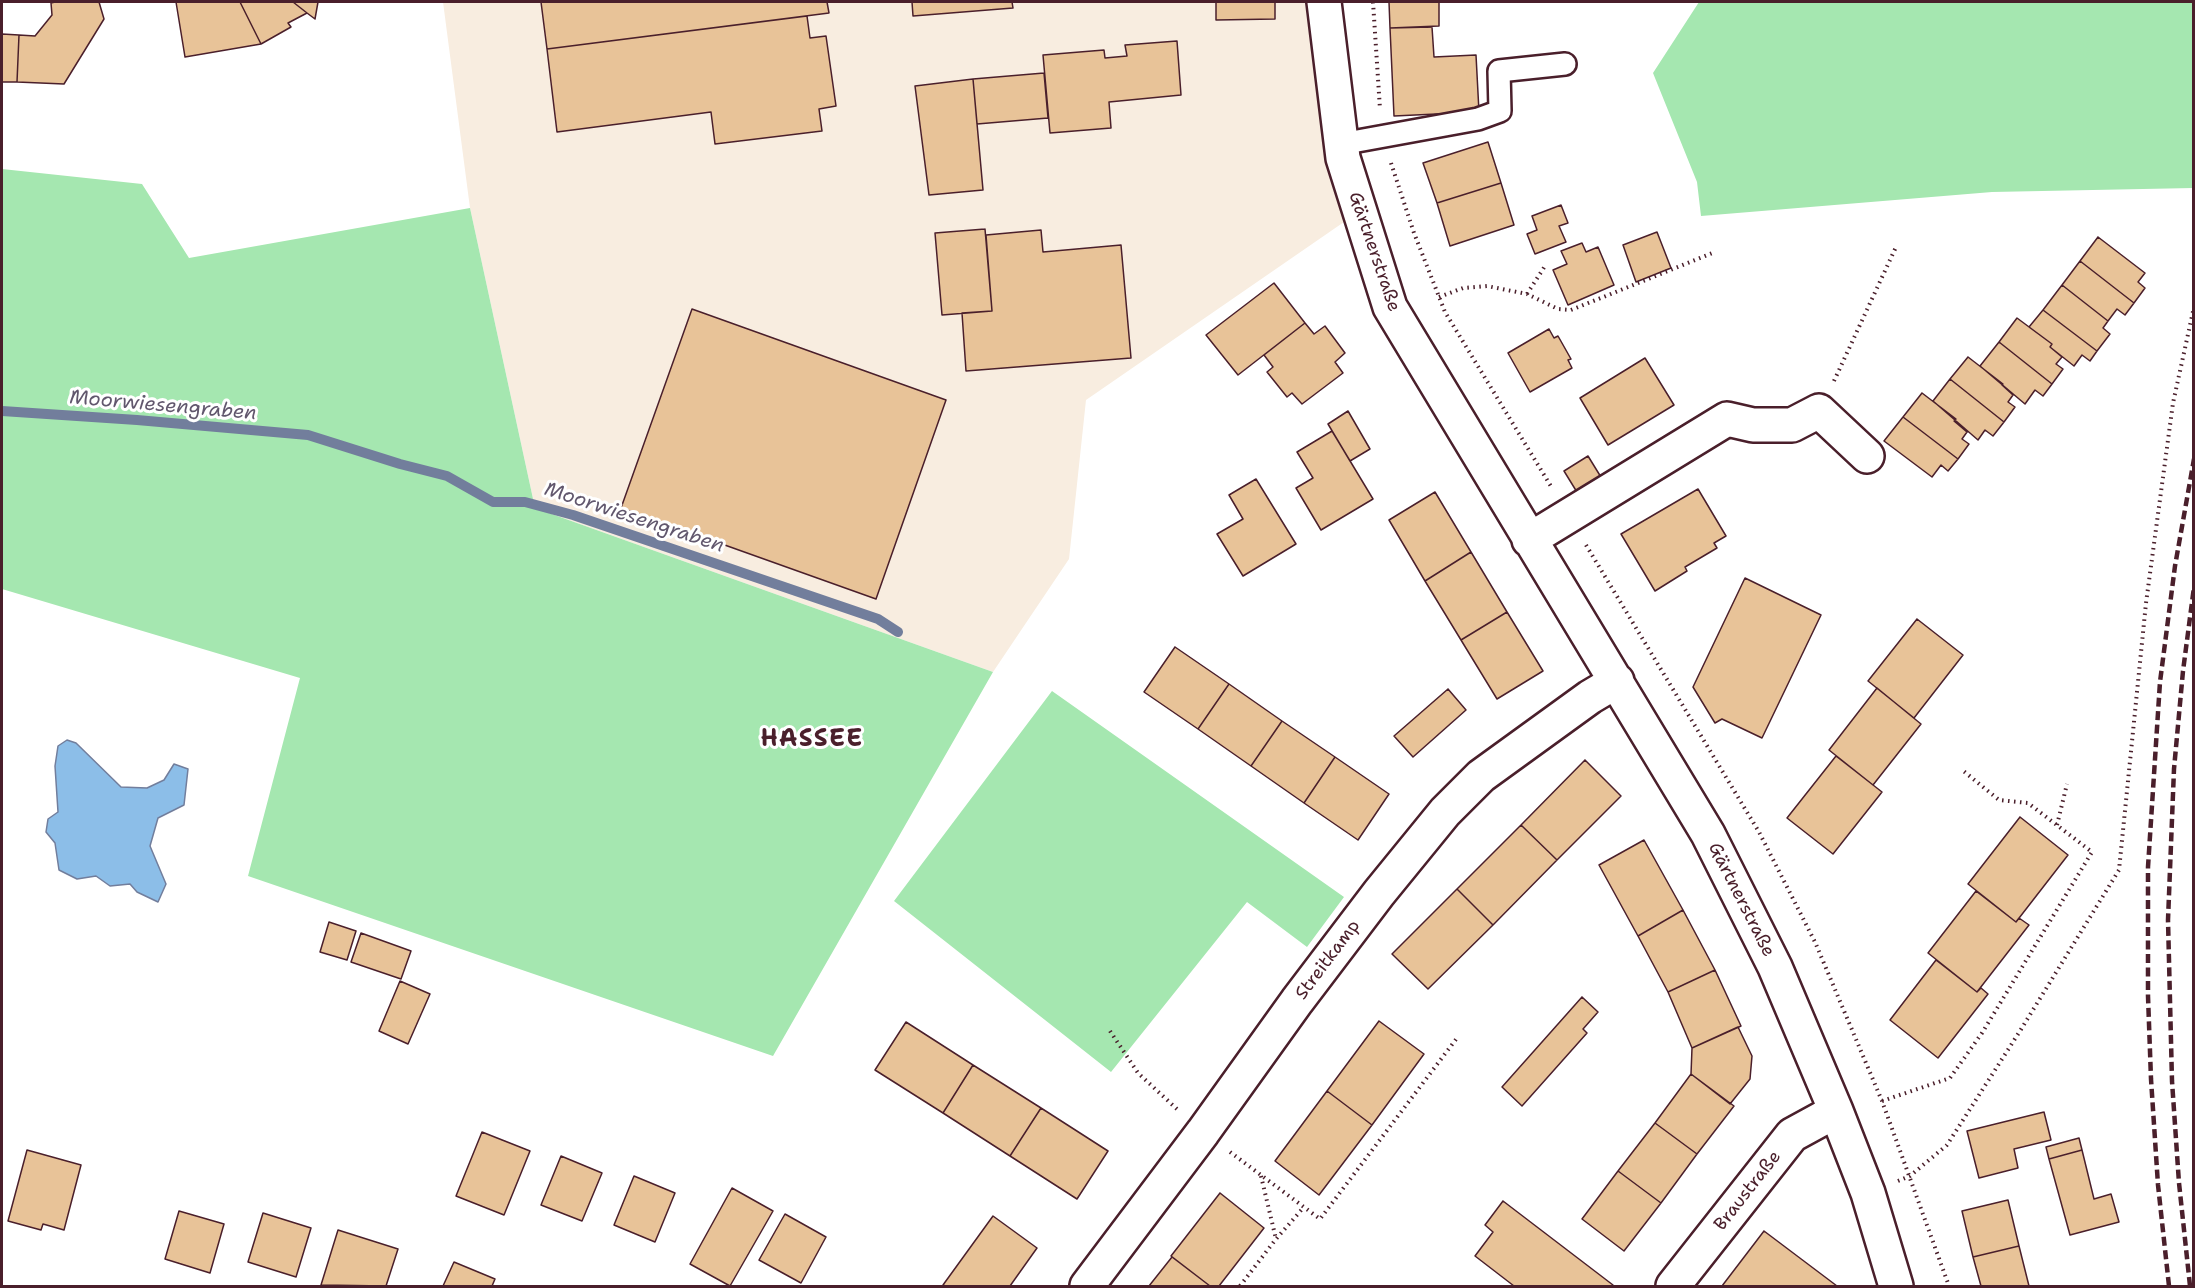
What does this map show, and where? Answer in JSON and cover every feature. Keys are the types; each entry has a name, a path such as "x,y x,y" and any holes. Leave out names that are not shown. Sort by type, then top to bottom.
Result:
{"street":[{"name":"Gärtnerstraße","path":"1324,2 1342,158 1390,307 1708,834 1776,967 1836,1111 1868,1193 1896,1287"},
{"path":"1529,540 1727,418 1753,425 1792,425 1819,411 1867,456"},
{"name":"Streitkamp","path":"1087,1287 1203,1132 1297,1000 1445,812 1481,776 1590,696 1617,681"},
{"name":"Braustraße","path":"1673,1287 1792,1135 1836,1111"}],"lane":[{"path":"1341,144 1478,119 1500,111 1499,71 1565,64"}],"path":[{"path":"1373,2 1382,137 1438,297 1759,832 1815,942 1882,1101 1949,1287"},
{"path":"1819,411 1896,247"},
{"path":"1438,297 1463,288 1487,286 1527,294 1558,309 1571,310 1715,252"},
{"path":"1527,294 1545,266"},
{"path":"1868,1193 1910,1176 1947,1145 2119,870 2146,603 2173,403 2193,307"},
{"path":"1882,1101 1950,1078 1982,1033 2092,852 2028,803 1999,800 1961,769"},
{"path":"2057,825 2067,784"},
{"path":"1110,1031 1138,1073 1203,1132 1320,1219 1457,1038"},
{"path":"1261,1175 1276,1239"},
{"path":"1240,1287 1276,1239 1304,1207"}],"shaded area":[{"path":"443,2 1305,2 1326,167 1344,222 1086,400 1069,559 993,672 535,508 470,208"}],"green space":[{"path":"1699,2 2193,2 2193,188 1992,192 1701,216 1697,182 1653,73"},
{"path":"2,169 142,184 189,258 470,208 535,508 993,672 773,1056 248,876 300,678 2,589"},
{"path":"1052,691 1344,897 1307,947 1247,902 1111,1072 894,901"}],"water":[{"path":"67,740 76,743 121,787 147,788 164,780 174,764 188,769 184,805 158,818 150,846 166,884 158,902 137,892 130,884 110,886 96,876 77,879 59,870 55,843 46,832 48,819 58,812 55,766 58,746"}],"building":[{"path":"99,2 104,19 64,84 17,82 19,35 35,36 52,15 51,3"},
{"path":"176,2 240,2 261,44 185,57"},
{"path":"240,2 293,2 307,13 288,23 291,27 261,44"},
{"path":"293,2 318,2 315,19 307,13"},
{"path":"541,2 827,2 829,13 547,49"},
{"path":"912,2 1012,2 1013,8 913,16"},
{"path":"1216,2 1275,2 1275,19 1216,20"},
{"path":"1389,2 1439,2 1439,26 1390,28"},
{"path":"807,16 810,38 826,36 836,106 819,109 822,131 715,144 711,112 557,132 547,49"},
{"path":"1432,27 1434,57 1476,55 1479,112 1394,116 1390,28"},
{"path":"2,34 19,35 17,82 2,82"},
{"path":"1177,41 1181,95 1109,102 1111,128 1050,133 1043,55 1104,50 1105,58 1127,56 1125,45"},
{"path":"1044,73 1048,118 977,124 973,79"},
{"path":"973,79 983,190 929,195 915,86"},
{"path":"1488,142 1501,183 1437,203 1423,163"},
{"path":"1501,183 1514,225 1450,246 1437,203"},
{"path":"1561,205 1568,223 1559,226 1566,242 1535,254 1527,234 1537,230 1532,216"},
{"path":"985,229 992,311 942,315 935,233"},
{"path":"1041,230 1043,252 1121,245 1131,358 966,371 962,313 992,311 986,235"},
{"path":"1657,232 1671,268 1636,282 1623,245"},
{"path":"2098,237 2145,273 2138,282 2145,288 2134,303 2080,261"},
{"path":"1582,243 1586,252 1598,247 1614,285 1568,305 1553,270 1567,264 1561,251"},
{"path":"2080,261 2134,303 2125,315 2117,309 2108,321 2062,285"},
{"path":"1274,283 1305,323 1238,375 1206,335"},
{"path":"2062,285 2108,321 2103,328 2110,334 2097,351 2043,310"},
{"path":"692,309 946,400 876,599 621,508"},
{"path":"2043,310 2097,351 2090,361 2082,355 2074,366 2050,347 2052,344 2029,327"},
{"path":"2017,318 2052,344 2050,347 2062,357 2056,364 2063,369 2052,384 1999,342"},
{"path":"1305,323 1314,334 1325,326 1345,353 1335,362 1343,373 1302,404 1292,393 1287,397 1267,372 1273,367 1264,355"},
{"path":"1549,329 1554,338 1558,336 1571,359 1568,360 1572,368 1530,392 1508,353"},
{"path":"1999,342 2052,384 2043,396 2035,390 2025,404 1980,366"},
{"path":"1968,357 2003,384 2013,395 2008,402 2015,407 2004,422 1950,379"},
{"path":"1645,358 1674,405 1608,445 1580,398"},
{"path":"1950,379 2004,422 1993,436 1985,430 1978,440 1933,401"},
{"path":"1922,393 1956,419 1954,421 1967,432 1962,439 1969,444 1958,459 1903,417"},
{"path":"1348,411 1370,449 1350,461 1328,424"},
{"path":"1903,417 1958,459 1948,471 1941,465 1932,477 1884,441"},
{"path":"1332,431 1373,499 1321,530 1296,488 1313,478 1297,452"},
{"path":"1588,456 1604,482 1580,497 1564,471"},
{"path":"1256,479 1296,544 1243,576 1217,534 1243,519 1229,495"},
{"path":"1698,489 1726,536 1714,543 1717,548 1685,567 1687,571 1655,591 1621,534"},
{"path":"1435,492 1471,552 1425,581 1389,520"},
{"path":"1471,552 1507,612 1461,640 1425,581"},
{"path":"1745,578 1821,615 1762,738 1722,719 1715,723 1693,687"},
{"path":"1507,612 1543,671 1497,699 1461,640"},
{"path":"1917,619 1963,655 1914,718 1868,681"},
{"path":"1175,647 1229,684 1198,729 1144,692"},
{"path":"1229,684 1282,721 1251,766 1198,729"},
{"path":"1877,688 1921,724 1873,785 1829,750"},
{"path":"1448,689 1466,710 1413,757 1394,736"},
{"path":"1282,721 1335,757 1304,803 1251,766"},
{"path":"1836,756 1882,792 1833,854 1787,818"},
{"path":"1335,757 1389,794 1358,840 1304,803"},
{"path":"1585,760 1621,796 1557,860 1521,825"},
{"path":"2020,817 2068,855 2016,922 1968,884"},
{"path":"1521,825 1557,860 1493,925 1457,889"},
{"path":"1644,840 1683,910 1638,936 1599,865"},
{"path":"1457,889 1493,925 1428,989 1392,954"},
{"path":"1976,891 2016,922 2019,918 2029,925 1977,992 1928,953"},
{"path":"1683,910 1715,970 1668,992 1638,936"},
{"path":"329,922 356,931 347,960 320,952"},
{"path":"361,933 411,951 401,979 351,962"},
{"path":"1936,960 1977,992 1981,988 1988,994 1938,1058 1890,1020"},
{"path":"1715,970 1741,1026 1692,1048 1668,992"},
{"path":"400,981 430,994 408,1044 379,1031"},
{"path":"1582,997 1598,1012 1583,1029 1587,1033 1522,1106 1502,1087"},
{"path":"1379,1021 1424,1054 1372,1125 1327,1091"},
{"path":"906,1022 973,1065 943,1113 875,1070"},
{"path":"1738,1027 1752,1056 1750,1079 1730,1104 1691,1074 1692,1048"},
{"path":"973,1065 1041,1108 1010,1156 943,1113"},
{"path":"1691,1074 1734,1106 1697,1154 1655,1123"},
{"path":"1327,1091 1372,1125 1319,1195 1275,1161"},
{"path":"1041,1108 1108,1151 1077,1199 1010,1156"},
{"path":"2044,1112 2051,1140 2014,1149 2018,1168 1979,1178 1967,1131"},
{"path":"1655,1123 1697,1154 1661,1203 1618,1171"},
{"path":"482,1132 530,1151 504,1215 456,1196"},
{"path":"2079,1138 2082,1150 2049,1159 2046,1147"},
{"path":"27,1150 81,1165 64,1230 43,1224 41,1230 8,1221"},
{"path":"2082,1150 2094,1199 2111,1194 2119,1222 2070,1235 2049,1159"},
{"path":"561,1156 602,1173 582,1221 541,1205"},
{"path":"1618,1171 1661,1203 1624,1251 1582,1219"},
{"path":"634,1176 675,1193 655,1242 614,1225"},
{"path":"732,1188 773,1211 730,1286 690,1264"},
{"path":"1220,1193 1264,1228 1219,1286 1210,1286 1171,1256"},
{"path":"2008,1200 2019,1246 1973,1257 1962,1211"},
{"path":"1503,1201 1613,1285 1514,1286 1475,1256 1493,1232 1485,1225"},
{"path":"179,1211 224,1224 210,1273 165,1259"},
{"path":"263,1213 311,1228 296,1277 248,1262"},
{"path":"785,1214 826,1237 801,1283 759,1260"},
{"path":"993,1216 1037,1248 1010,1286 943,1285"},
{"path":"338,1230 398,1249 386,1286 321,1285"},
{"path":"1764,1231 1837,1286 1722,1286"},
{"path":"2019,1246 2029,1286 1981,1286 1973,1257"},
{"path":"1172,1257 1210,1286 1149,1286"},
{"path":"454,1262 495,1279 492,1286 443,1286"}],"waterway":[{"name":"Moorwiesengraben","path":"2,411 308,435 447,476 493,502 525,502 573,515 878,619 898,632"}],"railway":[{"path":"2169,1286 2158,1185 2151,1079 2148,996 2148,867 2160,682 2175,566 2194,459"},
{"path":"2190,1286 2179,1183 2172,1081 2168,920 2174,769 2194,587"}],"district":[{"name":"HASSEE","path":"812,740"}]}
